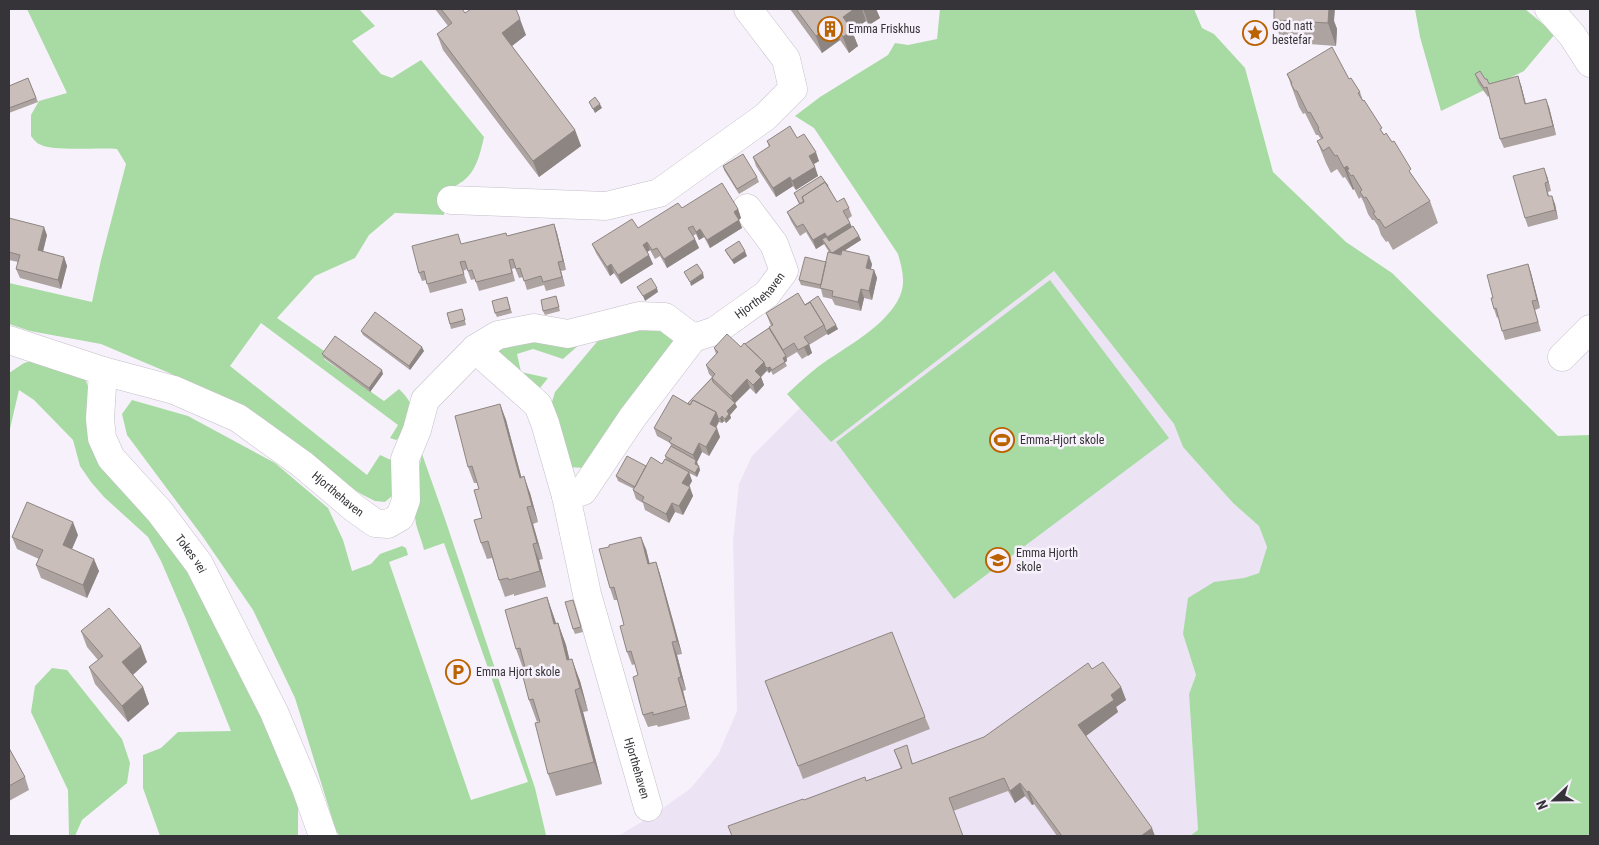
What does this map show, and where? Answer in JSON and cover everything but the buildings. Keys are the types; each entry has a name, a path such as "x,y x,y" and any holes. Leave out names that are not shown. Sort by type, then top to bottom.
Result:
{"street":[{"path":"451,200 606,206 659,193 765,117 793,89 786,59 748,9"},
{"path":"1549,9 1572,35 1590,63"},
{"name":"Hjorthehaven","path":"103,371 174,390 238,418 302,464 354,508 375,523 388,524 400,517 406,500 405,459 417,430 425,400 475,349 498,335 534,328 568,334 639,316 665,317 693,338 715,330 766,294 784,271 774,244 747,208"},
{"path":"1562,357 1590,329"},
{"path":"566,496 583,491 632,418 693,338"},
{"path":"10,343 103,371"},
{"name":"Hjorthehaven","path":"475,349 538,405 545,423 566,496 587,594 648,807"},
{"name":"Tokes vei","path":"103,371 100,419 102,438 111,458 160,512 199,564 274,712 306,788 323,836"}],"shaded area":[{"name":"Emma Hjorth skole","path":"1054,271 1174,424 1183,447 1233,503 1259,526 1267,547 1259,573 1244,578 1183,634 1196,675 1189,694 1198,830 1190,836 618,836 655,814 691,788 718,755 737,711 733,541 739,484 752,456 800,408 831,442"}],"green space":[{"path":"27,9 359,9 375,26 352,41 381,74 392,78 421,60 484,137 477,163 469,176 446,190 444,215 395,213 369,235 355,258 315,276 277,318 327,353 324,359 384,401 399,389 410,402 411,407 411,416 400,438 396,440 390,438 398,425 261,323 230,366 367,475 380,455 391,460 396,466 393,495 385,502 375,501 348,486 312,455 245,408 101,344 30,331 9,324 9,283 92,302 126,164 117,149 54,148 38,143 31,136 31,115 39,101 67,93"},
{"path":"940,9 1194,9 1202,28 1214,34 1245,68 1273,172 1346,242 1392,273 1558,436 1590,435 1590,836 1190,836 1198,830 1189,694 1196,675 1183,634 1188,598 1214,582 1244,578 1259,573 1267,547 1259,526 1233,503 1183,447 1174,424 1054,271 831,442 787,394 815,369 875,327 894,307 902,291 903,280 898,254 814,128 795,116 820,97 888,55 895,43 908,45 937,39"},
{"path":"1415,9 1525,9 1555,34 1524,71 1441,111 1420,37"},
{"name":"Emma-Hjort skole","path":"1050,280 1169,438 954,599 836,442"},
{"path":"650,323 670,331 679,346 587,468 566,467 549,412 555,392 606,331"},
{"path":"533,334 589,336 563,359 533,349 517,354 521,372 548,378 536,393 485,348"},
{"path":"39,359 85,378 90,393 178,549 269,731 298,806 298,836 160,836 143,788 143,755 161,748 178,732 231,731 186,619 161,561 148,537 104,497 91,482 80,466 73,440 34,400 19,390 9,433 9,373 24,363"},
{"path":"132,400 188,416 275,463 328,508 343,540 352,571 371,564 380,554 402,546 406,548 408,555 389,562 471,800 528,782 444,543 424,550 416,524 415,506 422,454 535,788 546,835 549,836 340,836 336,831 295,698 253,610 203,537 127,435 122,414"},
{"path":"52,668 67,670 122,739 130,763 127,783 82,820 75,836 69,836 68,790 31,712 35,686"}],"place":[{"name":"Emma Friskhus","path":"830,29"},
{"name":"God natt bestefar","path":"1255,33"},
{"name":"Emma-Hjort skole","path":"1002,440"},
{"name":"Emma Hjorth skole","path":"998,560"},
{"name":"Emma Hjort skole","path":"458,672"}]}
